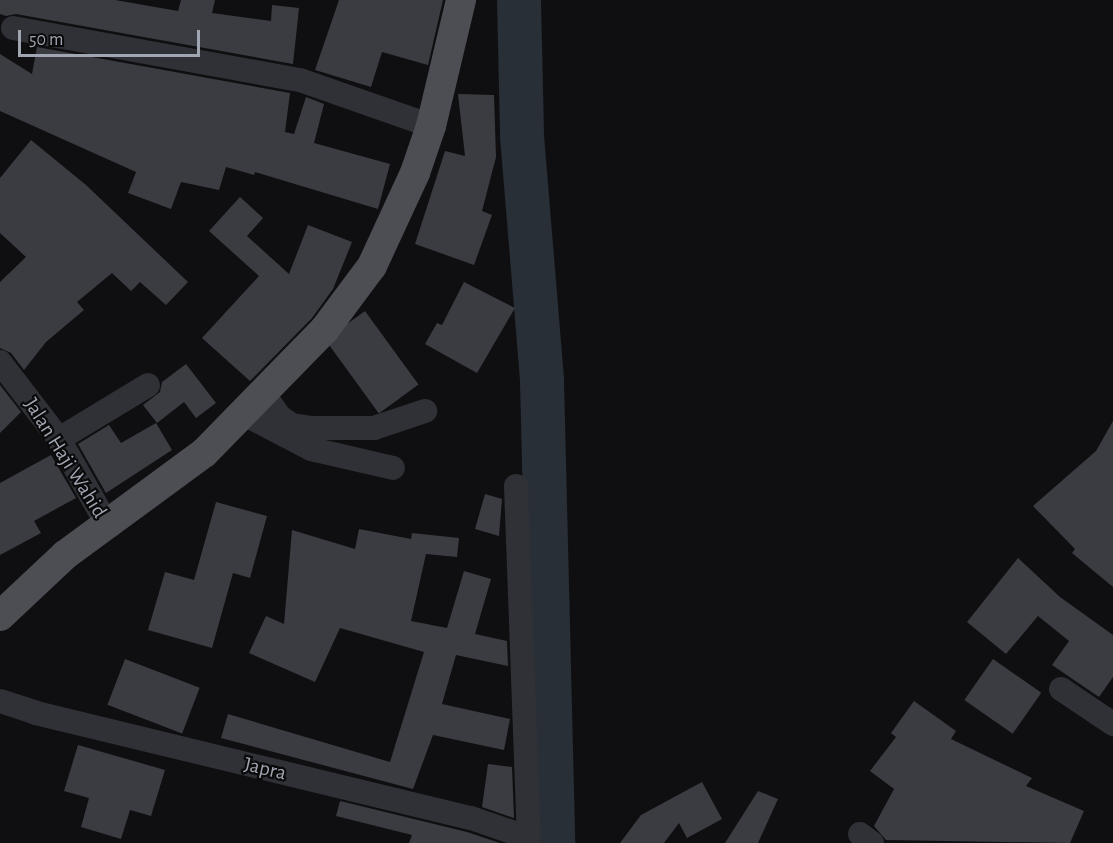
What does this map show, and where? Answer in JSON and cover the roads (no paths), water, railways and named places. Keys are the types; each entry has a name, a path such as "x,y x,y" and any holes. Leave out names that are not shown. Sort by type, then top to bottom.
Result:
{"main road":[{"path":"0,616 65,555 108,526 204,453 325,329 372,266 415,173 431,126 461,0"}],"street":[{"path":"13,28 300,80 431,126"},
{"name":"Jalan Haji Wahid","path":"0,362 59,439 108,526"},
{"path":"59,439 148,386"},
{"path":"254,404 292,425 312,428 375,428 424,411"},
{"path":"254,404 310,448 393,468"},
{"path":"516,486 529,841"},
{"path":"1061,689 1113,724"},
{"name":"Japra","path":"0,701 80,724 471,818 529,841"}],"waterway":[{"path":"519,0 522,136 542,381 553,843"}]}
